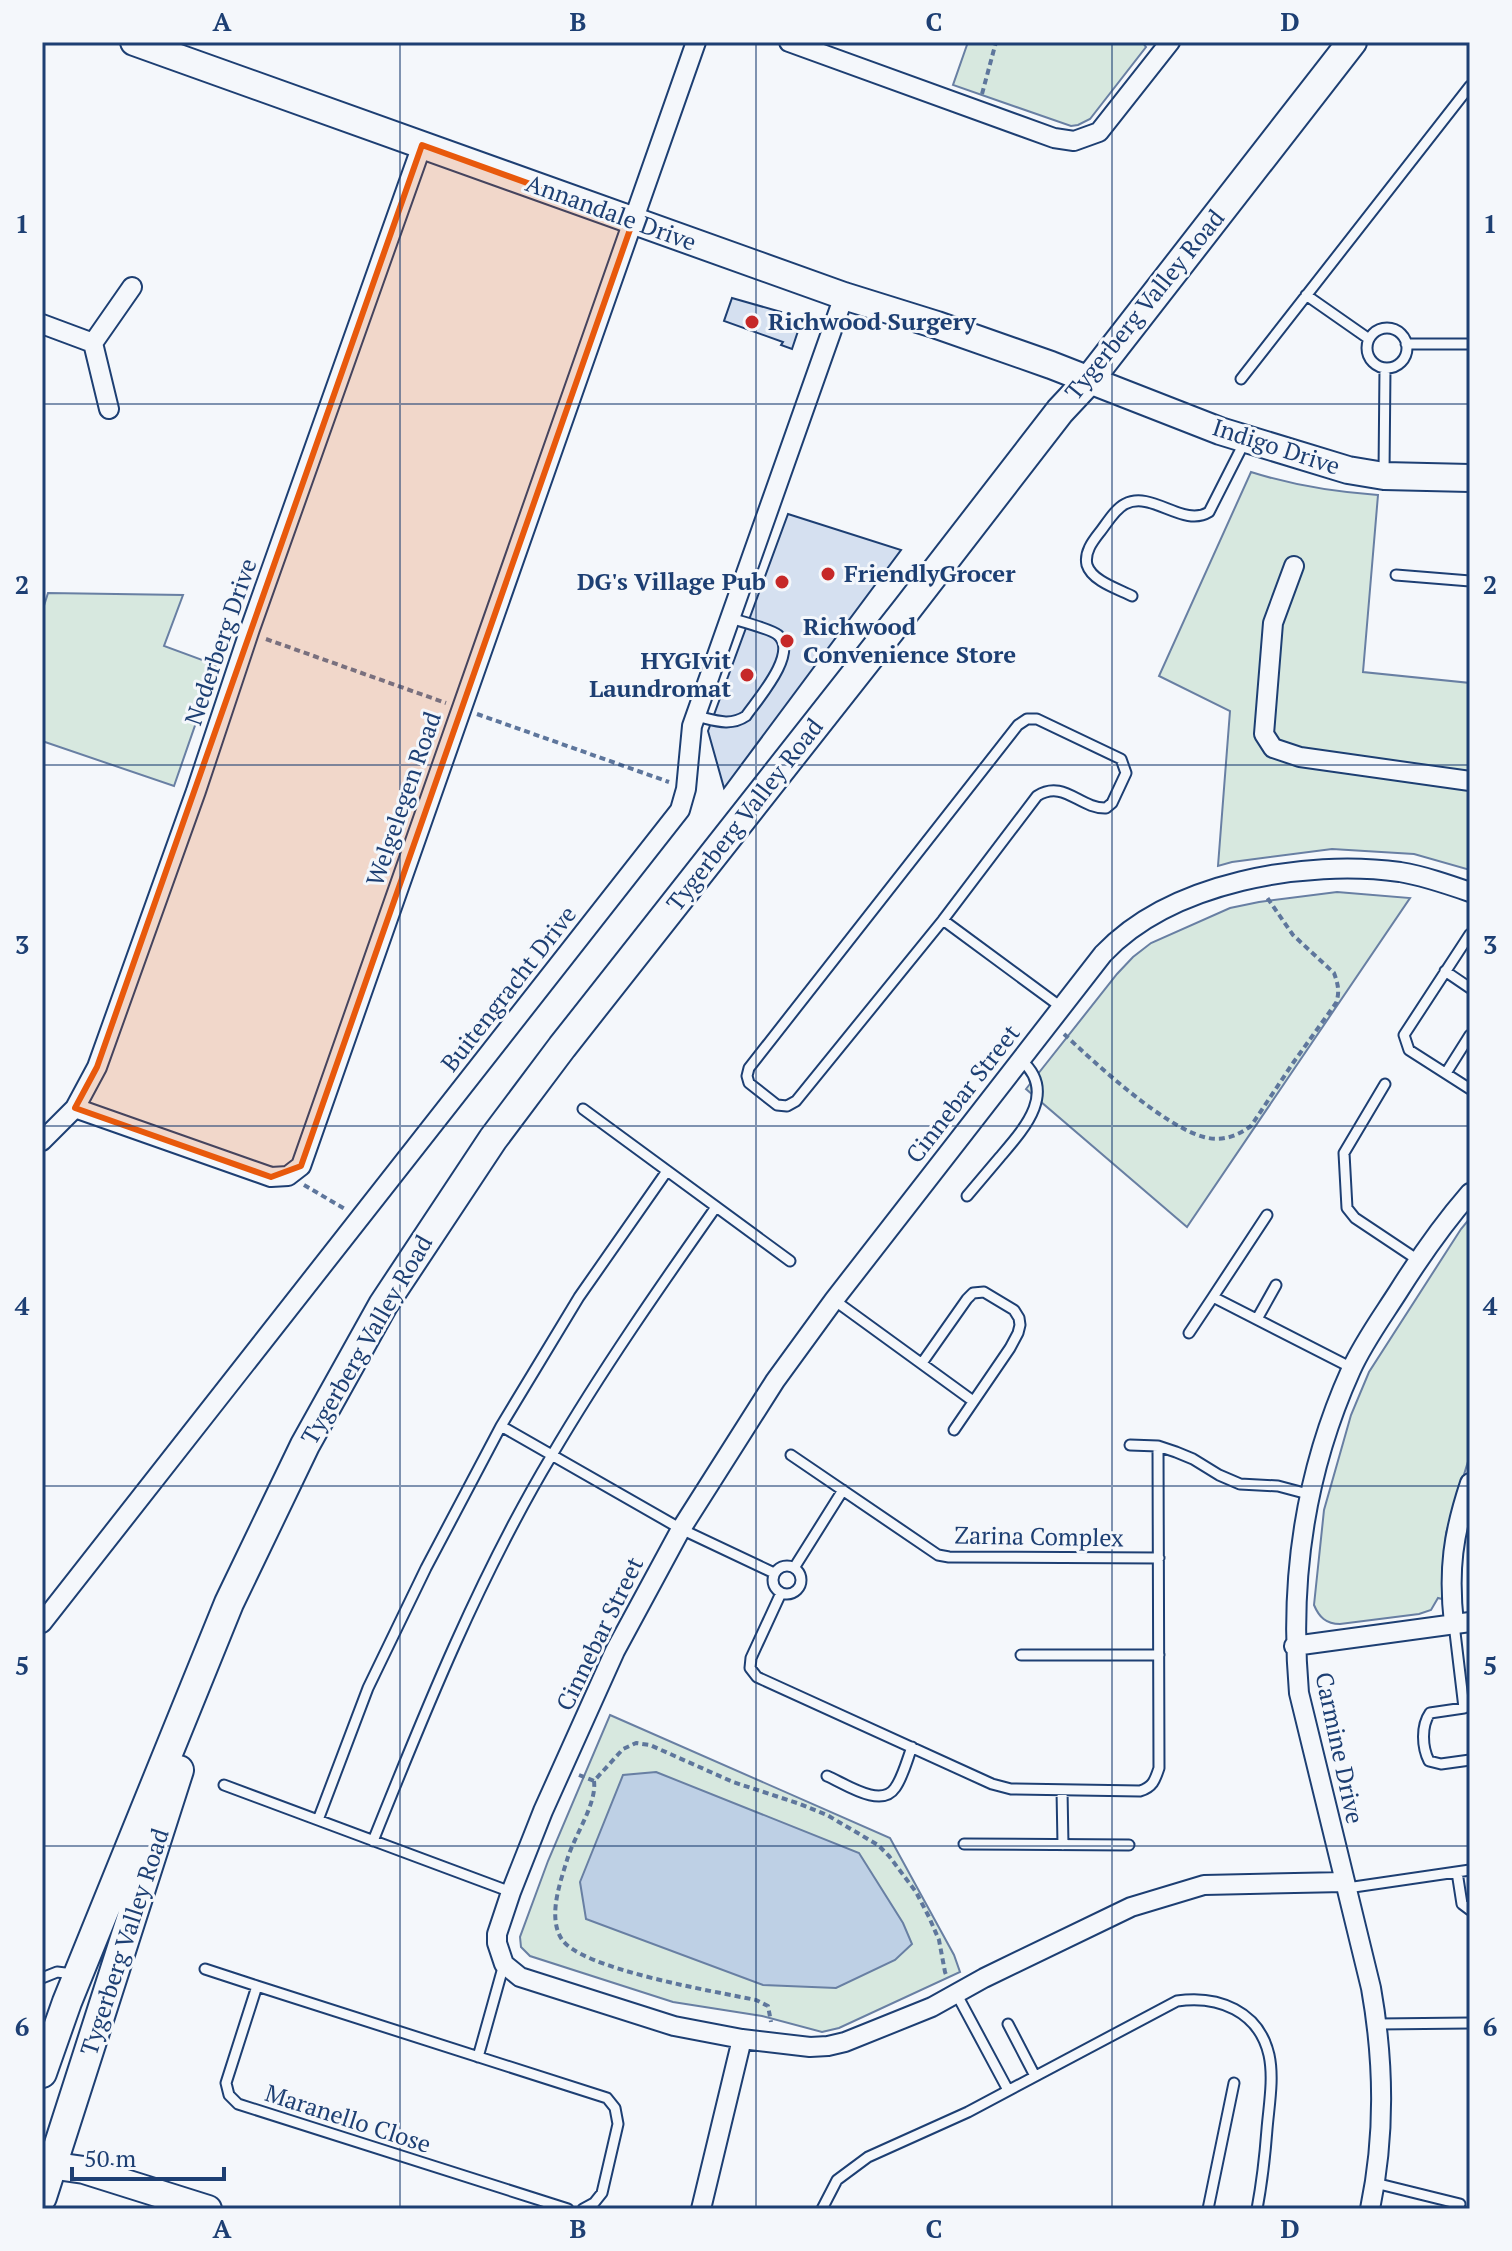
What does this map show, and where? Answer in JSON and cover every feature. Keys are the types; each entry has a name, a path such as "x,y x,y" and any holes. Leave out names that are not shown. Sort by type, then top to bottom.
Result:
{"main road":[{"name":"Tygerberg Valley Road","path":"42,2073 229,1603 305,1445 375,1319 435,1225 493,1139 562,1047 1352,42"},
{"name":"Tygerberg Valley Road","path":"42,2197 47,2164 175,1785 215,1638"}],"street":[{"name":"Annandale Drive","path":"134,42 844,296 937,325 1089,380"},
{"name":"Welgelegen Road","path":"288,1176 301,1166 696,42"},
{"path":"789,42 1054,138 1074,141 1099,132 1170,42"},
{"name":"Nederberg Drive","path":"42,1141 75,1108 97,1067 422,145"},
{"path":"109,409 93,343 132,287"},
{"name":"Buitengracht Drive","path":"42,1623 680,810 696,716 844,296"},
{"path":"42,324 93,343"},
{"name":"Indigo Drive","path":"1089,380 1246,439 1348,470 1384,476 1470,478"},
{"path":"1294,566 1273,623 1264,734 1273,748 1300,757 1470,781"},
{"name":"Cinnebar Street","path":"504,1964 498,1952 497,1934 543,1811 615,1651 681,1529 775,1381 834,1300 1103,954 1130,929 1176,904 1227,885 1298,872 1384,870 1419,876 1470,892"},
{"path":"75,1108 271,1177 288,1176"},
{"name":"Carmine Drive","path":"1370,2209 1381,2113 1378,2024 1299,1693 1294,1646 1299,1561 1308,1494 1327,1430 1352,1368 1418,1260 1446,1220 1470,1193"},
{"path":"1294,1646 1462,1623 1451,1581 1452,1551 1470,1483"},
{"path":"504,1964 520,1977 674,2026 742,2039 810,2047 828,2046 917,2013 954,1988 1131,1907 1218,1884 1345,1885"},
{"path":"701,2209 742,2039"},
{"path":"47,2164 84,2170 208,2209"}],"lane":[{"path":"1241,379 1470,86"},
{"path":"1306,295 1369,339"},
{"path":"1391,329 1402,336 1406,344 1403,361 1392,368 1373,363 1367,352 1369,339 1378,330 1391,329"},
{"path":"1406,344 1470,344"},
{"path":"1384,476 1385,368"},
{"path":"1132,596 1093,576 1086,560 1092,542 1122,505 1132,502 1194,517 1205,515 1246,439"},
{"path":"1396,575 1470,581"},
{"path":"696,716 732,723 739,721 746,716 782,663 784,652 777,634 730,618"},
{"path":"1027,719 1037,719 1121,759 1125,768 1124,778 1112,803 1106,808 1097,808 1058,790 1037,796 943,920 796,1101 787,1106 777,1105 749,1083 749,1068 1018,725 1027,719"},
{"path":"943,920 1061,1007"},
{"path":"1470,934 1404,1035 1409,1050 1470,1089"},
{"path":"1445,971 1470,988"},
{"path":"1446,1073 1470,1035"},
{"path":"967,1196 1022,1131 1033,1113 1037,1084 1028,1065 1021,1060"},
{"path":"1385,1084 1344,1153 1347,1208 1355,1218 1418,1260"},
{"path":"583,1109 790,1261"},
{"path":"318,1820 368,1688 426,1568 501,1426 579,1297 667,1171"},
{"path":"373,1841 487,1576 551,1456 645,1309 716,1207"},
{"path":"1189,1333 1267,1215"},
{"path":"1257,1319 1276,1285"},
{"path":"922,1363 973,1293 984,1292 1014,1310 1019,1318 1018,1333 954,1430"},
{"path":"1213,1297 1352,1368"},
{"path":"834,1300 973,1401"},
{"path":"501,1426 681,1529 774,1573"},
{"path":"1130,1445 1158,1446 1193,1459 1240,1484 1278,1486 1308,1494"},
{"name":"Zarina Complex","path":"781,1593 751,1658 753,1673 757,1677 992,1784 1011,1789 1140,1791 1154,1783 1159,1768 1158,1446"},
{"name":"Zarina Complex","path":"791,1455 938,1555 1159,1558"},
{"path":"794,1568 843,1490"},
{"path":"783,1566 794,1568 800,1573 800,1587 788,1595 781,1593 773,1585 774,1573 783,1566"},
{"path":"1462,1623 1467,1708 1430,1713 1424,1726 1429,1761 1470,1760"},
{"path":"1021,1655 1159,1655"},
{"path":"827,1776 869,1795 887,1795 894,1790 912,1747"},
{"path":"224,1785 511,1892"},
{"path":"1062,1790 1063,1845"},
{"path":"964,1844 1129,1845"},
{"path":"1345,1885 1470,1870"},
{"path":"1457,1872 1462,1904 1470,1910"},
{"path":"478,2057 504,1964"},
{"path":"205,1969 607,2098 615,2108 618,2124 602,2193 594,2203 583,2209"},
{"path":"42,1978 57,1972 79,1975"},
{"name":"Maranello Close","path":"257,1986 226,2083 232,2100 243,2107 568,2209"},
{"path":"954,1988 1008,2090"},
{"path":"822,2209 837,2180 868,2157 968,2112 1177,2001 1207,1999 1235,2009 1256,2027 1268,2052 1271,2065 1270,2096 1257,2209"},
{"path":"1378,2024 1470,2023"},
{"path":"1008,2024 1035,2076"},
{"path":"1208,2209 1234,2083"},
{"path":"1375,2183 1460,2204"}],"path":[{"path":"977,110 996,42"},
{"path":"1064,1034 1161,1114 1194,1133 1225,1138 1243,1132 1251,1126 1336,1003 1339,989 1334,973 1293,935 1266,896"},
{"path":"288,1176 360,1218"},
{"path":"771,2022 768,2006 756,2000 632,1972 591,1959 561,1940 556,1925 560,1885 577,1832 593,1799 594,1781 623,1749 636,1743 650,1745 733,1782 814,1809 866,1837 889,1856 916,1892 939,1940 945,1972 954,1988"},
{"path":"579,1775 594,1781"}],"highlighted area":[{"path":"422,145 633,221 301,1166 271,1177 75,1108 97,1067"}],"shaded area":[{"path":"968,42 1142,42 1146,47 1090,119 1071,126 953,85"},
{"path":"1251,472 1314,487 1378,495 1363,672 1470,683 1470,870 1414,854 1332,849 1218,866 1230,711 1159,676"},
{"path":"48,593 183,595 164,646 216,665 174,786 42,741 42,612"},
{"path":"1337,892 1410,898 1187,1227 1026,1089 1117,974 1151,943 1230,908"},
{"path":"1470,1218 1470,1455 1446,1533 1442,1599 1438,1598 1431,1610 1419,1614 1331,1623 1321,1616 1314,1605 1324,1510 1351,1415 1369,1372"},
{"path":"610,1715 890,1838 954,1955 960,1972 839,2028 822,2032 762,2016 673,2002 530,1956 521,1947 520,1937 548,1861"}],"water":[{"path":"656,1772 859,1853 903,1923 912,1944 895,1960 836,1988 763,1985 586,1919 580,1882 623,1775"}],"building":[{"name":"Richwood Surgery","path":"732,298 781,312 777,323 798,331 792,349 781,345 783,342 724,321"},
{"name":"Richwood Convenience Store","path":"788,514 901,550 724,788 708,731"}],"place":[{"name":"Richwood Surgery","path":"752,322"},
{"name":"FriendlyGrocer","path":"828,574"},
{"name":"DG's Village Pub","path":"782,582"},
{"name":"Richwood Convenience Store","path":"787,641"},
{"name":"HYGIvit Laundromat","path":"747,675"}]}
